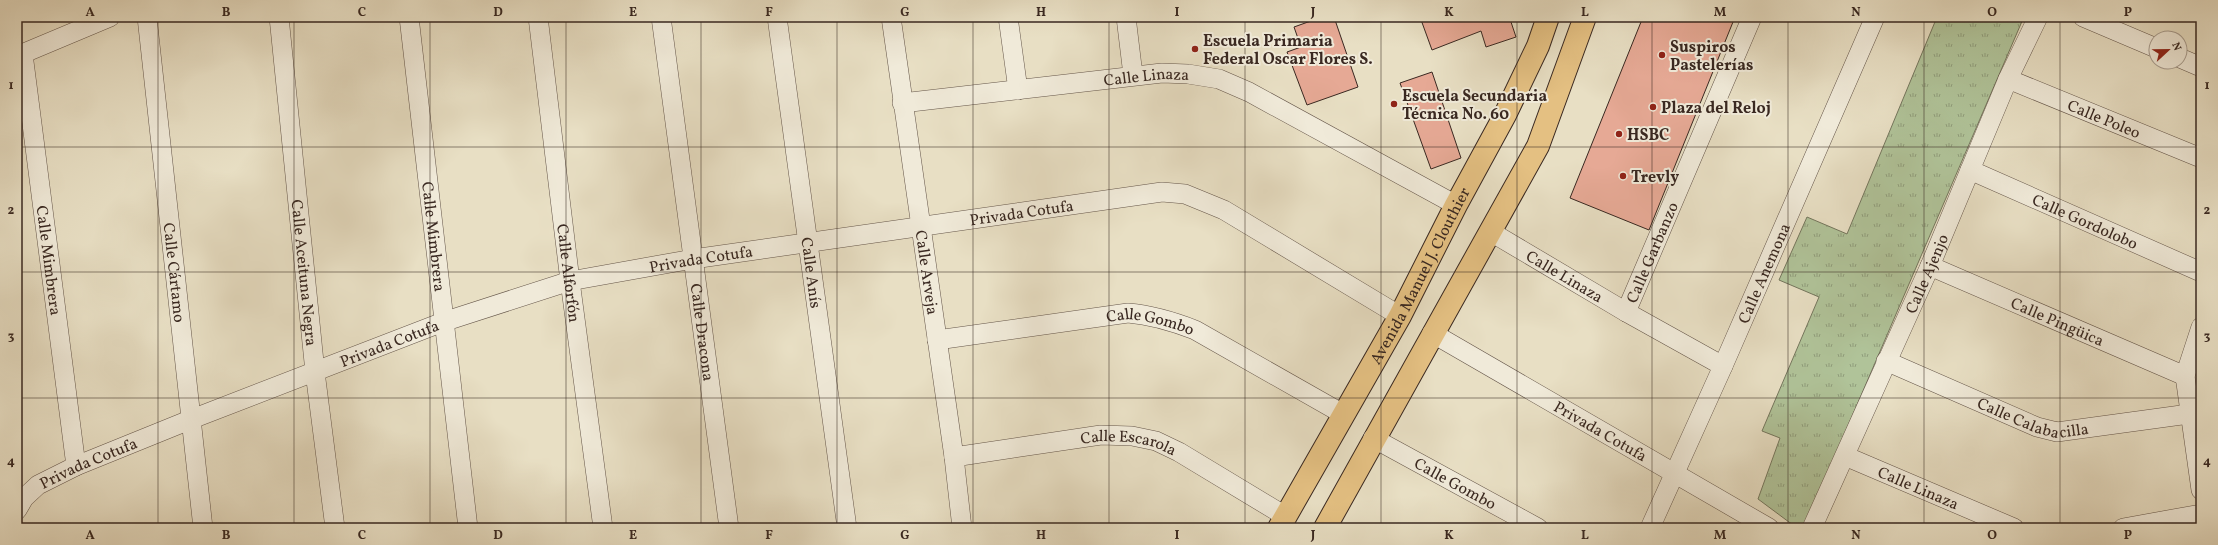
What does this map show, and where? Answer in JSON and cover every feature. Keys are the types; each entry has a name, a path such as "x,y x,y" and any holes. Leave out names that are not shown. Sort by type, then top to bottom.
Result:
{"main road":[{"name":"Avenida Manuel J. Clouthier","path":"1282,522 1400,316 1456,205 1505,115 1538,46 1548,17"},
{"path":"1325,528 1432,333 1491,232 1538,146 1585,17"},
{"path":"1538,46 1571,58"}],"street":[{"path":"20,55 110,17"},
{"name":"Calle Cártamo","path":"147,17 203,528"},
{"name":"Calle Aceituna Negra","path":"279,17 315,372 335,528"},
{"name":"Calle Mimbrera","path":"409,17 443,322 468,528"},
{"name":"Calle Alforfón","path":"538,17 570,281 603,528"},
{"name":"Calle Dracona","path":"661,17 729,528"},
{"name":"Calle Anís","path":"777,17 847,528"},
{"name":"Calle Arveja","path":"891,17 902,103 954,457 962,528"},
{"path":"1008,17 1018,90"},
{"path":"1126,17 1134,75"},
{"name":"Calle Garbanzo","path":"1626,312 1752,17"},
{"name":"Calle Anemona","path":"1650,528 1674,471 1723,366 1875,17"},
{"name":"Calle Ajenjo","path":"1812,528 1930,266 2008,79 2038,17"},
{"path":"2083,17 2148,45"},
{"name":"Calle Mimbrera","path":"20,55 76,466"},
{"path":"2188,61 2201,67"},
{"name":"Calle Linaza","path":"902,103 1134,75 1188,74 1219,79 1249,92 1456,205"},
{"name":"Calle Poleo","path":"2008,79 2201,158"},
{"name":"Calle Gordolobo","path":"1970,170 2201,272"},
{"name":"Privada Cotufa","path":"17,510 24,498 38,485 76,466 192,419 443,322 570,281 692,259 1162,192 1184,194 1224,210 1400,316"},
{"name":"Calle Linaza","path":"1491,232 1626,312 1723,366"},
{"name":"Calle Pingüica","path":"1930,266 2185,376"},
{"name":"Calle Gombo","path":"937,340 1128,313 1148,314 1171,320 1195,330 1343,414"},
{"path":"2201,327 2185,376 2189,414 2201,490"},
{"name":"Privada Cotufa","path":"1432,333 1674,471 1770,528"},
{"name":"Calle Calabacilla","path":"1886,361 2037,427 2057,432 2189,414"},
{"name":"Calle Escarola","path":"954,457 1101,435 1132,436 1156,441 1179,452 1282,522"},
{"name":"Calle Gombo","path":"1374,438 1538,528"},
{"name":"Calle Linaza","path":"1845,456 2014,528"},
{"path":"2123,528 2201,514"}],"green space":[{"path":"1937,17 2019,17 2023,19 1804,528 1797,528 1758,499 1780,438 1762,431 1819,297 1779,280 1807,217 1847,234"}],"building":[{"path":"1322,17 1334,17 1358,87 1307,105 1287,52 1301,47 1294,27"},
{"path":"1420,17 1513,17 1510,19 1516,37 1486,47 1481,31 1432,50"},
{"name":"Plaza del Reloj","path":"1643,17 1735,17 1649,230 1570,198"},
{"path":"1432,72 1461,158 1431,169 1400,83"}],"place":[{"name":"Escuela Primaria Federal Oscar Flores S.","path":"1195,49"},
{"name":"Suspiros Pastelerías","path":"1662,55"},
{"name":"Escuela Secundaria Técnica No. 60","path":"1394,104"},
{"name":"Plaza del Reloj","path":"1653,107"},
{"name":"HSBC","path":"1619,134"},
{"name":"Trevly","path":"1623,176"}]}
